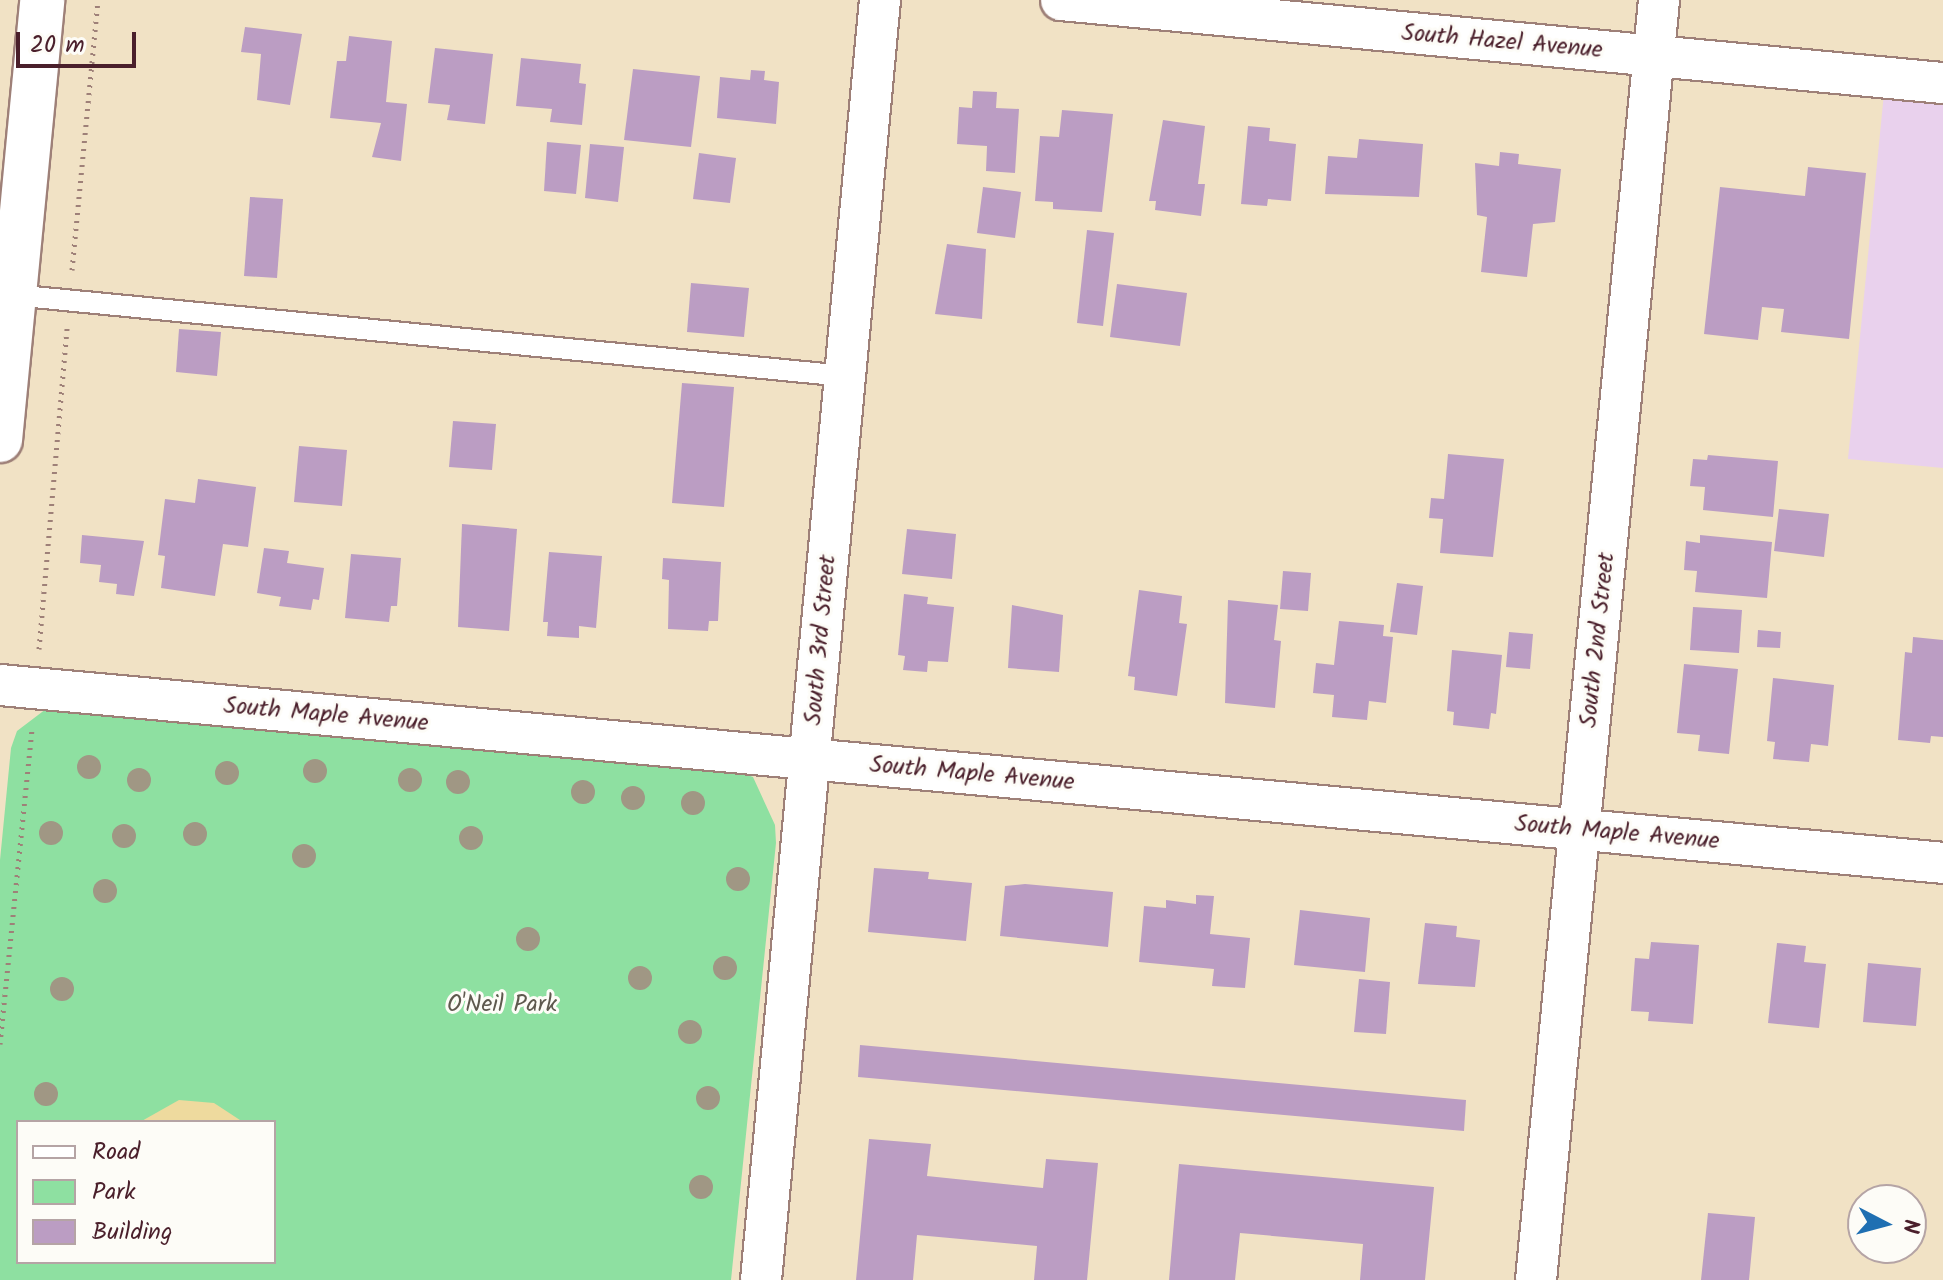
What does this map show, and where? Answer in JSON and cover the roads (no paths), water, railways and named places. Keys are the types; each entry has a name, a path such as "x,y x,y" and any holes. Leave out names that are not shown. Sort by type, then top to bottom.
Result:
{"main road":[{"path":"0,440 42,0"}],"street":[{"name":"South 3rd Street","path":"761,1280 880,0"},
{"name":"South Hazel Avenue","path":"1061,0 1943,83"},
{"name":"South 2nd Street","path":"1536,1280 1659,0"},
{"name":"South Maple Avenue","path":"0,685 1943,863"}],"lane":[{"path":"13,295 845,376"}],"park label":[{"name":"O'Neil Park","path":"502,1005"}]}
